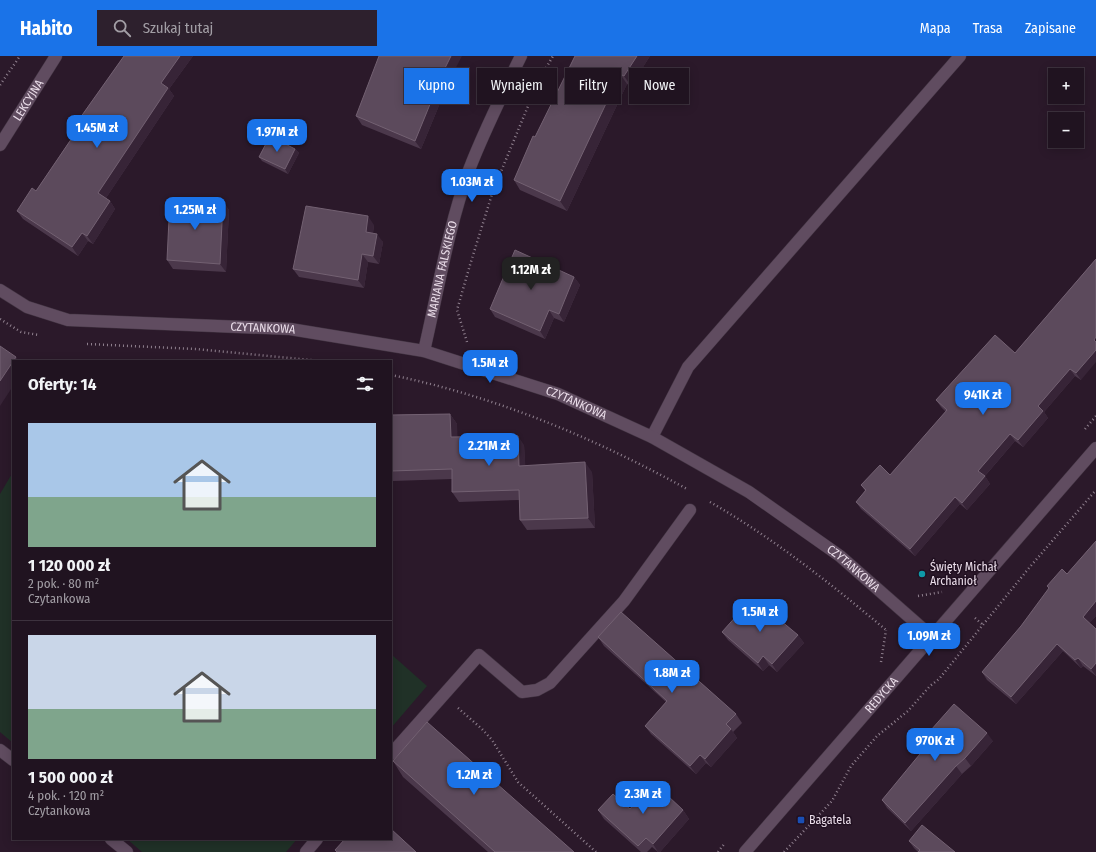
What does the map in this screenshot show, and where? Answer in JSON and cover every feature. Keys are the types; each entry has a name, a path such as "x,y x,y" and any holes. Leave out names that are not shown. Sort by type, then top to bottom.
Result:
{"street":[{"name":"LEKCYJNA","path":"0,145 56,56"},
{"name":"MARIANA FALSKIEGO","path":"424,351 451,234 469,171 491,116 521,56"},
{"path":"652,437 688,367 960,56"},
{"name":"CZYTANKOWA","path":"0,290 27,307 68,320 290,329 424,351 558,394 652,437 749,492 840,556 931,636"},
{"name":"REDYCKA","path":"745,852 861,720 931,636 1096,448"},
{"path":"392,753 479,655 522,692 537,690 550,683 624,601 690,510"},
{"path":"0,750 12,759"},
{"path":"112,840 127,852"},
{"path":"306,852 316,840"}],"path":[{"path":"0,85 20,56"},
{"path":"457,310 493,191 538,82 553,56"},
{"path":"392,375 484,400 558,426 640,463 692,492"},
{"path":"784,852 832,801 851,766 877,736 908,711 930,686 939,679 1020,579 1096,490"},
{"path":"705,499 741,520 787,552 840,592 886,630"},
{"path":"914,596 944,592"},
{"path":"456,707 482,729 492,740 518,782 596,852"}],"green space":[{"path":"12,474 12,742 0,732 0,494"},
{"path":"392,655 427,686 392,727"},
{"path":"128,840 296,840 286,852 142,852"}],"building":[{"path":"124,56 180,56 161,83 168,88 98,193 110,201 87,236 82,233 72,247 17,211 32,188 36,191 72,138 68,135"},
{"path":"379,56 451,56 445,68 404,68 404,104 430,104 415,141 356,116"},
{"path":"575,56 637,56 624,76 621,74 621,68 569,68"},
{"path":"565,76 565,104 606,104 560,201 514,180 533,136 535,137 551,104 557,104 557,92"},
{"path":"270,136 295,149 285,169 259,157"},
{"path":"170,199 223,202 220,264 167,260"},
{"path":"306,206 368,216 366,232 377,234 373,256 362,254 358,280 293,269"},
{"path":"515,250 574,277 559,314 549,310 540,331 490,309"},
{"path":"1096,259 1096,337 1094,340 1096,342 1096,350 1076,373 1070,369 1038,406 1043,411 1018,440 1010,434 978,471 985,476 962,503 955,497 910,549 856,502 866,490 861,485 880,465 890,475 947,410 936,400 995,335 1015,353"},
{"path":"0,346 16,357 12,360 12,363 0,381"},
{"path":"450,414 451,437 518,436 519,466 585,462 588,518 520,520 519,490 452,492 452,469 392,471 392,415"},
{"path":"1096,541 1096,601 1083,617 1096,629 1096,663 1091,669 1078,658 1075,660 1057,644 1011,697 982,672 1021,626 1049,588 1047,586 1062,569 1067,574"},
{"path":"757,601 798,635 772,664 763,656 758,663 722,632 748,603 752,606"},
{"path":"621,612 736,714 726,724 731,729 705,759 700,755 690,766 645,726 667,701 598,637"},
{"path":"954,704 987,733 905,823 882,800 929,743 923,739"},
{"path":"427,722 574,852 495,852 393,761"},
{"path":"653,782 683,810 653,844 646,838 638,846 598,810 613,794 630,809"},
{"path":"922,825 955,852 918,852 920,850 909,841"},
{"path":"392,830 416,852 337,852 335,850 344,840 392,840"}],"place":[{"name":"Święty Michał Archanioł","path":"922,574"},
{"name":"Bagatela","path":"801,820"}]}
